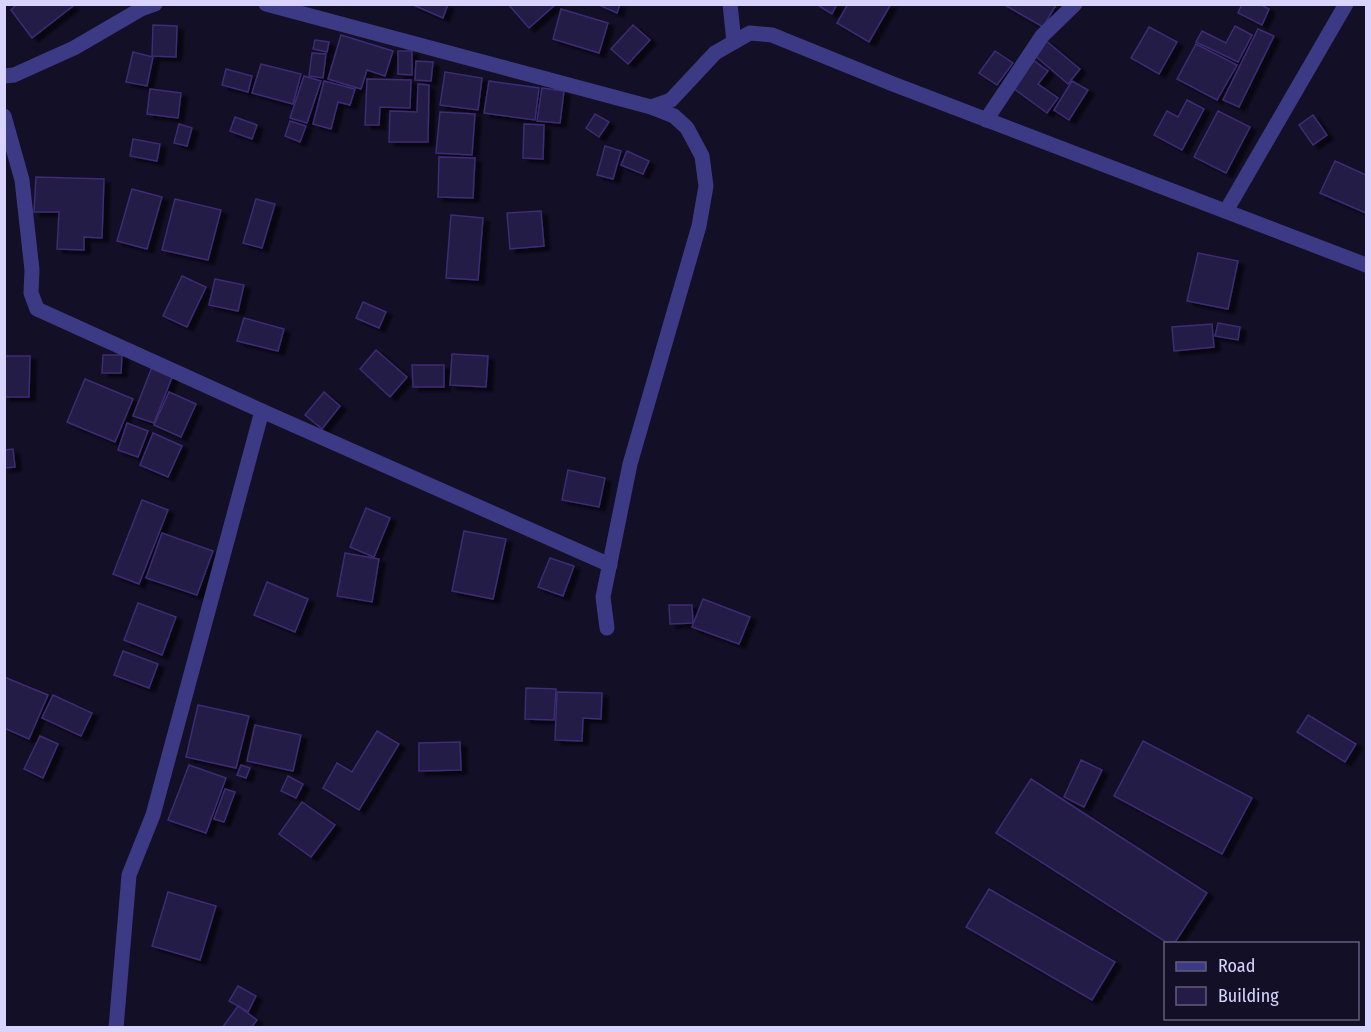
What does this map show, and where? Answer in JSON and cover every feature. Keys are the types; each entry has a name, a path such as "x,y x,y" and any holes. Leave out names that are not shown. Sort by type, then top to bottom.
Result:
{"street":[{"path":"4,76 14,75 74,48 141,9 155,4"},
{"path":"266,4 651,106 674,116 687,128 702,156 706,186 699,226 630,464 603,597 607,628"},
{"path":"986,120 1042,36 1076,4"},
{"path":"1226,211 1346,4"},
{"path":"729,5 734,42"},
{"path":"651,106 671,100 715,53 750,33 772,35 986,120 1366,265"},
{"path":"4,116 21,180 32,270 31,293 37,309 610,566"},
{"path":"116,1028 129,876 153,815 262,411"}],"building":[{"path":"17,4 71,4 73,6 32,38 11,10"},
{"path":"411,4 448,4 443,18"},
{"path":"508,4 556,4 529,28"},
{"path":"602,4 620,4 617,13 601,6"},
{"path":"816,4 837,4 832,14"},
{"path":"848,4 891,4 869,42 837,23"},
{"path":"1003,4 1054,4 1056,5 1043,27"},
{"path":"1242,4 1260,4 1269,9 1262,25 1238,13"},
{"path":"561,9 608,23 599,53 553,39"},
{"path":"153,25 177,26 176,57 152,56"},
{"path":"633,25 650,40 628,64 611,49"},
{"path":"1235,26 1252,35 1238,62 1196,42 1202,31 1226,43"},
{"path":"1149,27 1177,42 1159,74 1131,58"},
{"path":"1258,29 1274,36 1239,107 1223,100"},
{"path":"341,35 393,51 385,76 367,70 361,89 328,79"},
{"path":"315,40 329,42 327,52 313,49"},
{"path":"1045,40 1080,69 1068,84 1033,54"},
{"path":"1196,44 1237,65 1217,100 1177,79"},
{"path":"398,51 412,51 412,75 398,74"},
{"path":"995,51 1013,63 997,85 979,73"},
{"path":"133,52 153,57 147,86 126,82"},
{"path":"312,53 326,54 323,78 309,76"},
{"path":"1033,60 1048,71 1038,84 1058,98 1047,113 1013,88"},
{"path":"416,61 433,62 431,81 415,80"},
{"path":"261,64 301,74 293,104 252,93"},
{"path":"226,69 252,76 248,92 222,85"},
{"path":"445,72 482,78 478,110 440,105"},
{"path":"304,76 321,81 307,123 290,118"},
{"path":"367,79 411,80 410,108 380,107 379,125 365,125"},
{"path":"324,81 355,89 350,105 338,102 331,129 313,124"},
{"path":"489,81 539,88 535,120 484,113"},
{"path":"1072,81 1088,90 1069,120 1054,110"},
{"path":"418,84 429,85 428,142 389,142 390,111 417,112"},
{"path":"542,88 564,91 560,123 537,121"},
{"path":"150,89 181,93 178,118 147,114"},
{"path":"1187,100 1204,109 1182,150 1154,135 1167,111 1178,117"},
{"path":"1218,111 1250,127 1226,173 1194,157"},
{"path":"440,112 475,114 472,155 436,153"},
{"path":"595,114 609,122 599,137 586,128"},
{"path":"1313,115 1327,135 1313,145 1299,125"},
{"path":"235,117 257,125 252,139 230,131"},
{"path":"290,121 306,126 300,142 285,136"},
{"path":"179,124 192,128 187,146 174,143"},
{"path":"524,124 544,125 543,159 523,158"},
{"path":"133,139 160,144 157,161 130,156"},
{"path":"605,146 621,151 613,179 597,175"},
{"path":"627,151 649,161 643,174 621,165"},
{"path":"439,157 475,158 473,198 438,197"},
{"path":"1335,161 1366,175 1366,213 1320,193"},
{"path":"36,177 104,179 102,238 84,237 84,250 57,249 59,212 34,212"},
{"path":"132,189 162,197 147,249 117,241"},
{"path":"175,199 221,210 208,260 162,250"},
{"path":"256,199 275,204 262,248 243,243"},
{"path":"541,211 544,246 510,249 507,213"},
{"path":"451,215 483,218 478,280 446,278"},
{"path":"1198,253 1238,261 1228,309 1187,301"},
{"path":"182,276 206,287 187,327 163,316"},
{"path":"215,279 244,285 238,311 209,305"},
{"path":"363,302 386,312 379,328 356,318"},
{"path":"244,318 284,329 278,351 237,341"},
{"path":"1218,323 1240,327 1238,340 1215,336"},
{"path":"1212,324 1214,347 1174,351 1172,327"},
{"path":"376,350 407,377 390,397 360,369"},
{"path":"452,354 488,356 486,387 450,385"},
{"path":"103,355 122,355 121,373 102,373"},
{"path":"4,356 30,356 29,397 4,397"},
{"path":"412,365 444,365 444,387 413,387"},
{"path":"152,367 173,375 154,423 133,416"},
{"path":"85,379 133,399 115,442 67,422"},
{"path":"169,392 196,404 181,437 154,425"},
{"path":"324,392 340,406 322,429 305,415"},
{"path":"127,423 148,431 138,457 118,450"},
{"path":"153,433 182,446 168,477 140,465"},
{"path":"13,449 15,467 4,468 4,450"},
{"path":"568,470 605,478 599,507 562,500"},
{"path":"142,500 168,510 139,584 113,574"},
{"path":"366,508 390,518 374,557 350,547"},
{"path":"464,531 506,539 493,599 452,591"},
{"path":"162,533 213,551 197,595 146,578"},
{"path":"345,553 379,559 372,602 337,596"},
{"path":"550,558 574,566 563,596 538,587"},
{"path":"267,582 308,599 295,632 254,615"},
{"path":"703,599 750,617 739,644 692,627"},
{"path":"138,603 176,617 162,655 124,640"},
{"path":"669,605 692,605 693,623 670,624"},
{"path":"123,651 158,664 149,688 114,675"},
{"path":"4,677 48,695 29,739 4,728"},
{"path":"526,688 556,689 554,720 525,719"},
{"path":"557,692 602,693 601,719 583,718 582,741 555,740"},
{"path":"53,695 92,713 81,736 42,718"},
{"path":"198,705 249,716 236,768 186,757"},
{"path":"1308,715 1356,744 1345,762 1297,732"},
{"path":"255,725 301,735 293,771 247,761"},
{"path":"377,731 399,744 359,810 323,788 337,763 352,772"},
{"path":"40,736 58,744 43,778 24,769"},
{"path":"1143,741 1252,798 1222,854 1114,796"},
{"path":"460,742 461,770 419,771 419,743"},
{"path":"1081,760 1102,770 1084,807 1064,797"},
{"path":"189,765 226,778 206,833 168,820"},
{"path":"241,765 250,768 246,778 237,775"},
{"path":"288,776 303,784 296,798 281,791"},
{"path":"1031,779 1207,893 1175,942 1166,942 996,833"},
{"path":"225,789 235,792 224,822 214,819"},
{"path":"302,802 335,825 311,857 279,834"},
{"path":"989,889 1115,962 1092,1000 966,927"},
{"path":"168,892 216,906 200,960 152,946"},
{"path":"238,986 256,996 248,1012 229,1001"},
{"path":"238,1006 257,1020 251,1028 222,1028"}]}
